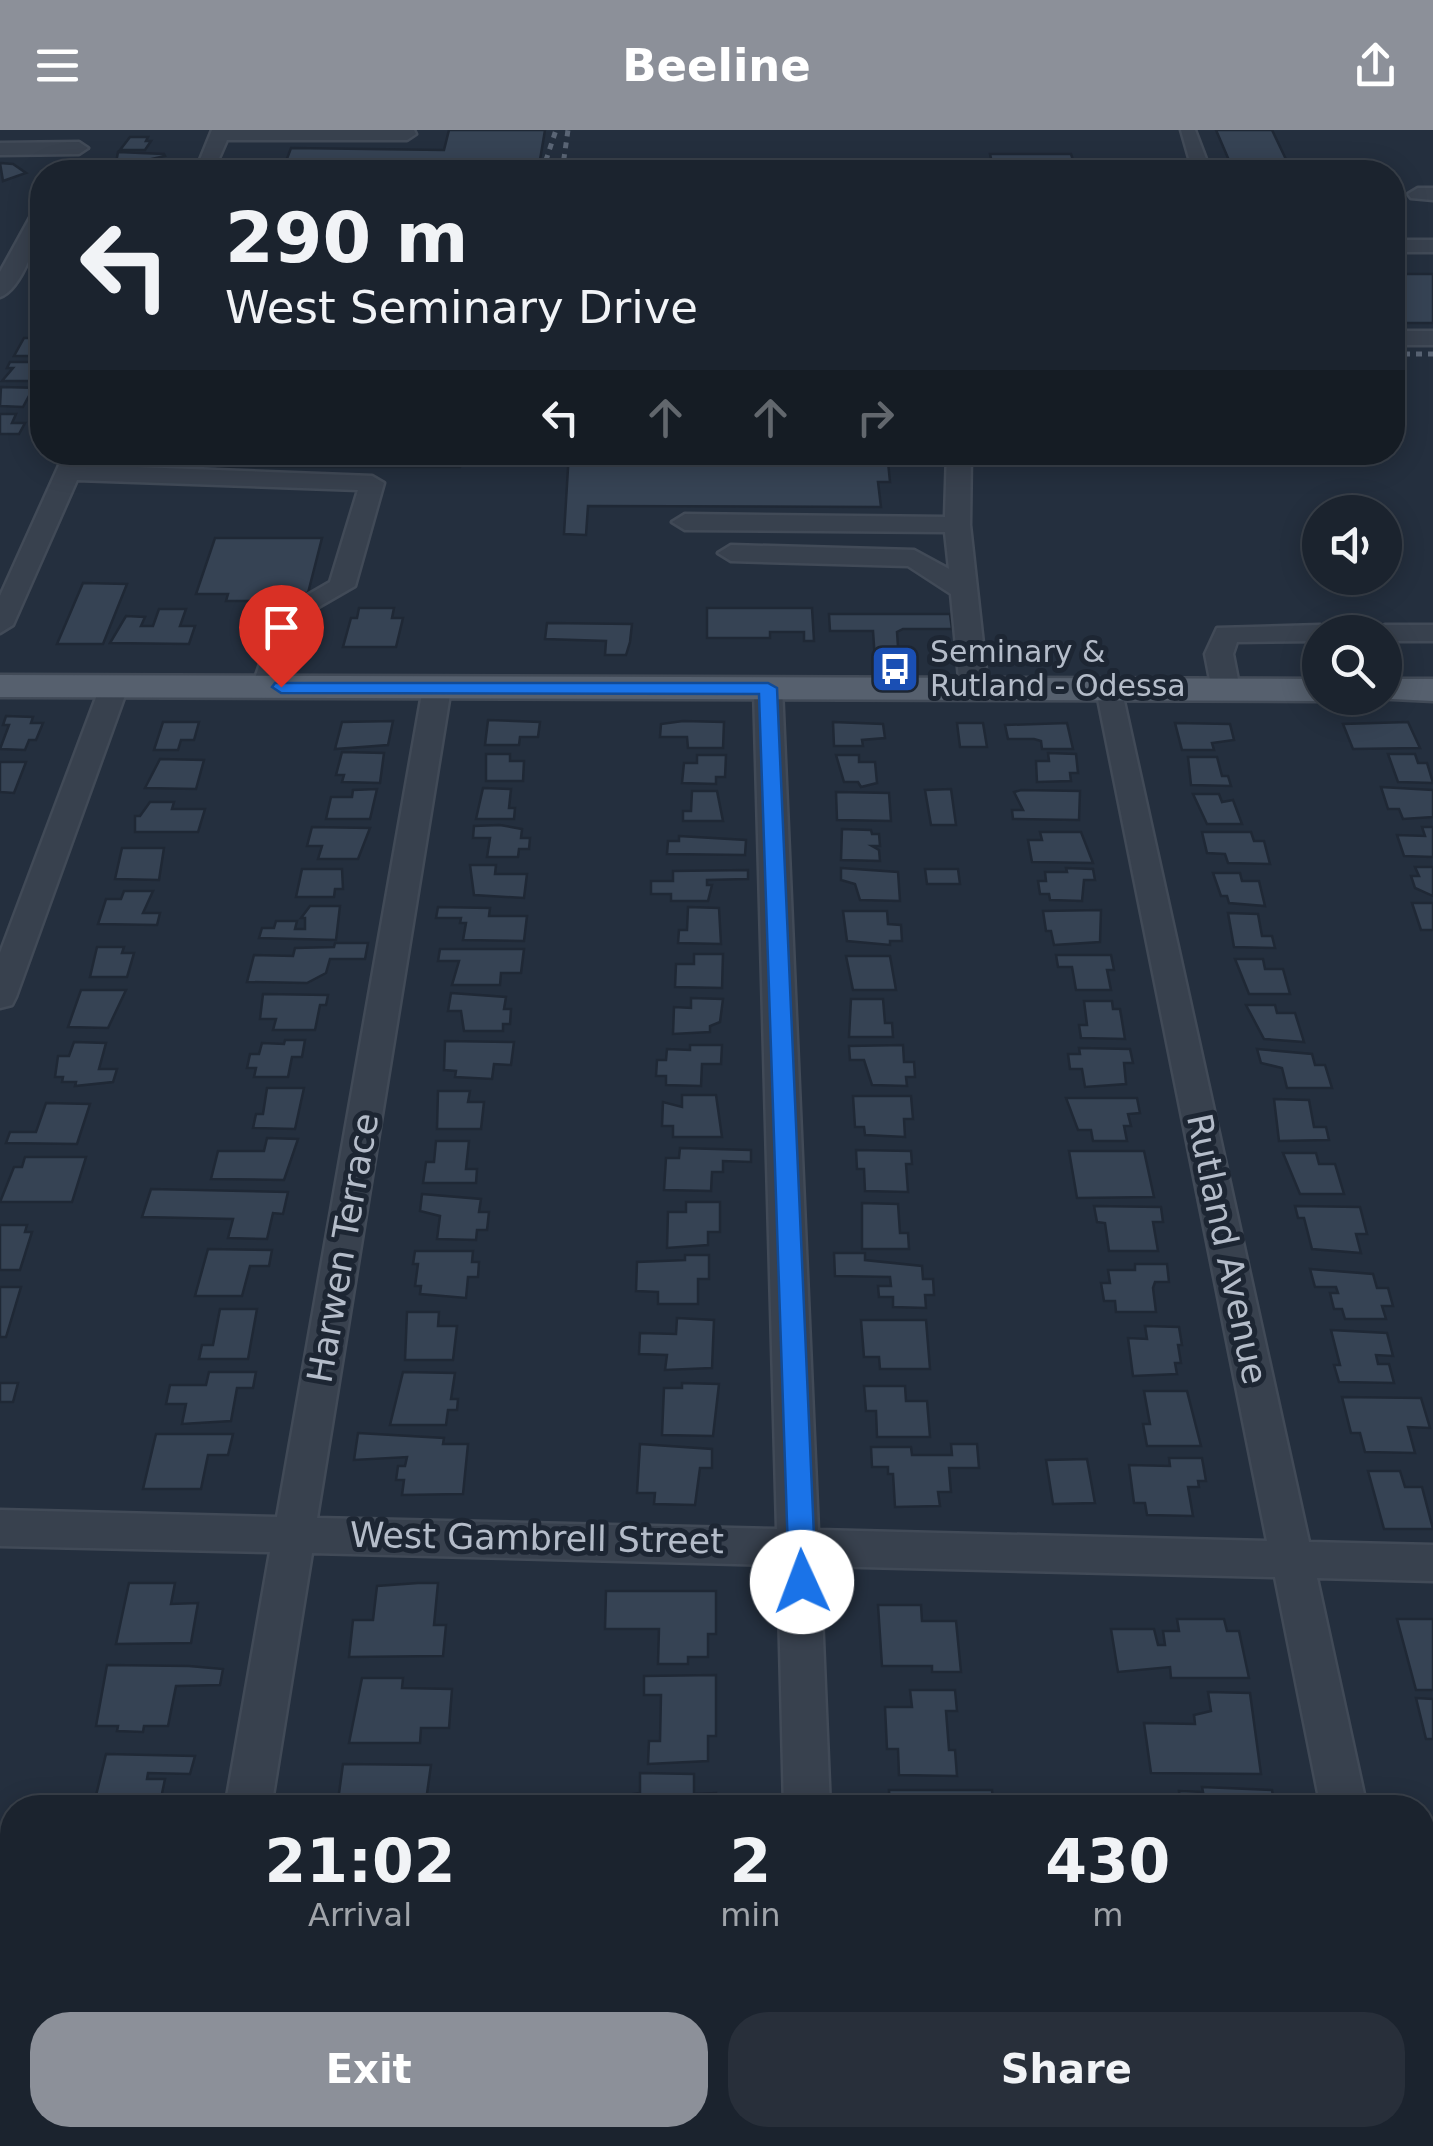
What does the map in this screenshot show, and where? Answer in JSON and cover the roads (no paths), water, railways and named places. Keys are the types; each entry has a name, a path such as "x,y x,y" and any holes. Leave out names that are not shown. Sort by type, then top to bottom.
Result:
{"main road":[{"path":"0,686 1302,690"},
{"path":"1402,690 1433,690"}],"street":[{"path":"209,160 220,132 407,134"},
{"path":"1188,133 1198,160"},
{"path":"0,149 84,139"},
{"path":"1405,224 1433,224"},
{"path":"0,291 30,236"},
{"path":"1405,246 1433,246"},
{"path":"1405,338 1433,338"},
{"path":"0,625 72,465"},
{"path":"116,465 372,483 342,586 291,612 266,687"},
{"path":"962,465 957,525 974,689"},
{"path":"685,522 957,525"},
{"path":"731,552 914,558 964,591"},
{"path":"1402,633 1433,632"},
{"path":"1226,690 1219,654 1226,634 1302,633"},
{"path":"0,997 114,687"},
{"name":"Harwen Terrace","path":"250,1795 437,688"},
{"path":"768,688 808,1795"},
{"name":"Rutland Avenue","path":"1110,689 1341,1795"},
{"name":"West Gambrell Street","path":"0,1528 801,1544 1433,1562"}],"railway":[{"path":"546,160 556,130"},
{"path":"564,160 568,130"},
{"path":"1405,354 1433,354"}],"place":[{"name":"Seminary & Rutland - Odessa","path":"895,669"}]}
